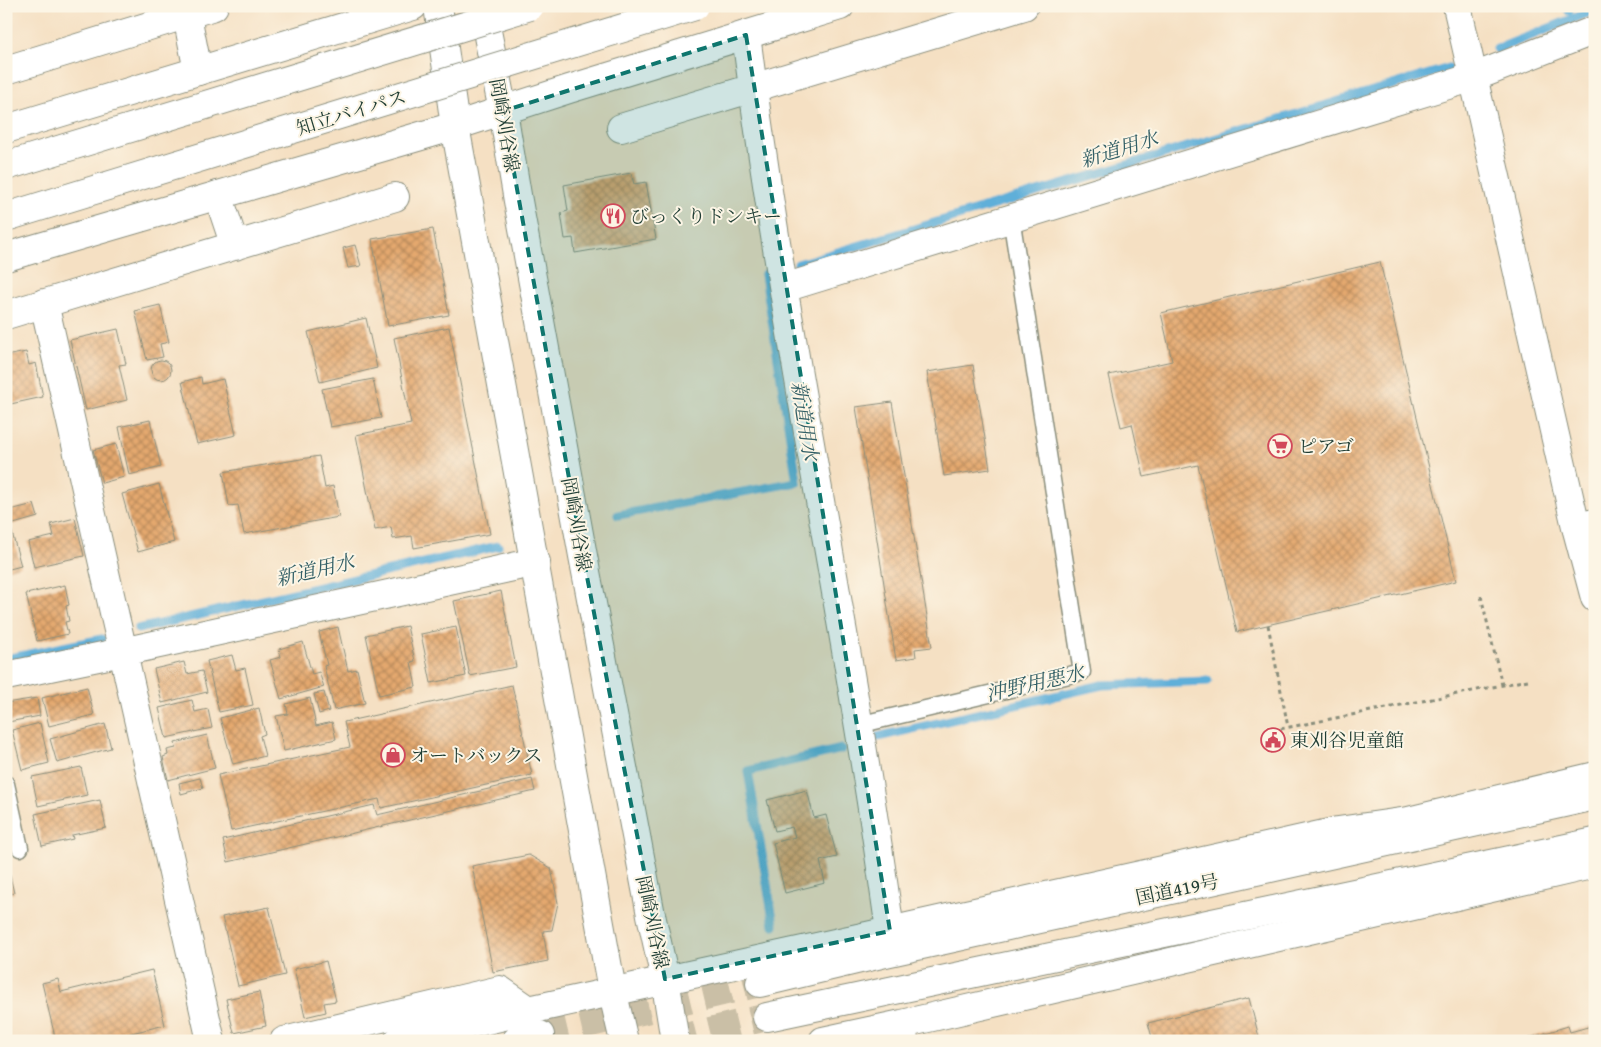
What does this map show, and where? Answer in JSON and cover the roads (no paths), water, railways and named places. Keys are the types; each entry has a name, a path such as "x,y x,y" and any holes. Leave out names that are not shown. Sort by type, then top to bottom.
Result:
{"main road":[{"path":"6,70 186,11 214,6"},
{"path":"6,129 413,6"},
{"path":"438,6 455,126 536,562 612,990 624,1041"},
{"name":"岡崎刈谷線","path":"482,6 503,110 583,556 651,915 665,979 675,1041"},
{"path":"6,166 530,6"},
{"name":"知立バイパス","path":"6,217 695,6"},
{"path":"6,256 455,126 569,88 840,6"},
{"path":"621,128 1024,6"},
{"path":"1457,6 1586,525 1595,598"},
{"path":"186,11 198,71"},
{"path":"784,288 1011,217 1474,77 1595,30"},
{"path":"746,36 784,288 858,725 890,931"},
{"path":"218,195 235,246"},
{"path":"6,314 395,197"},
{"path":"44,303 211,1041"},
{"path":"6,676 536,562"},
{"path":"398,1041 612,990 890,931 1338,831 1408,821 1595,776"},
{"name":"国道419号","path":"760,983 886,953 1595,796"},
{"path":"767,1017 1595,842"},
{"path":"823,1041 903,1032 1595,864"},
{"path":"284,1041 500,990 529,1010"}],"lane":[{"path":"858,725 1082,672 1011,217"},
{"path":"6,784 20,848"}],"waterway":[{"name":"沖野用悪水","path":"1568,6 1569,11"},
{"name":"新道用水","path":"1497,49 1595,10"},
{"name":"新道用水","path":"798,264 1449,68"},
{"name":"新道用水","path":"618,515 797,482 765,274"},
{"name":"新道用水","path":"138,629 498,546"},
{"name":"新道用水","path":"6,659 102,639"},
{"name":"沖野用悪水","path":"873,738 1102,685 1208,681"},
{"name":"沖野用悪水","path":"774,925 748,771 842,749"}],"tunnel":[{"path":"540,1035 760,983"},
{"path":"669,1041 767,1017"}],"place":[{"name":"びっくりドンキー","path":"613,216"},
{"name":"ピアゴ","path":"1280,446"},
{"name":"東刈谷児童館","path":"1273,740"},
{"name":"オートバックス","path":"393,755"}]}
